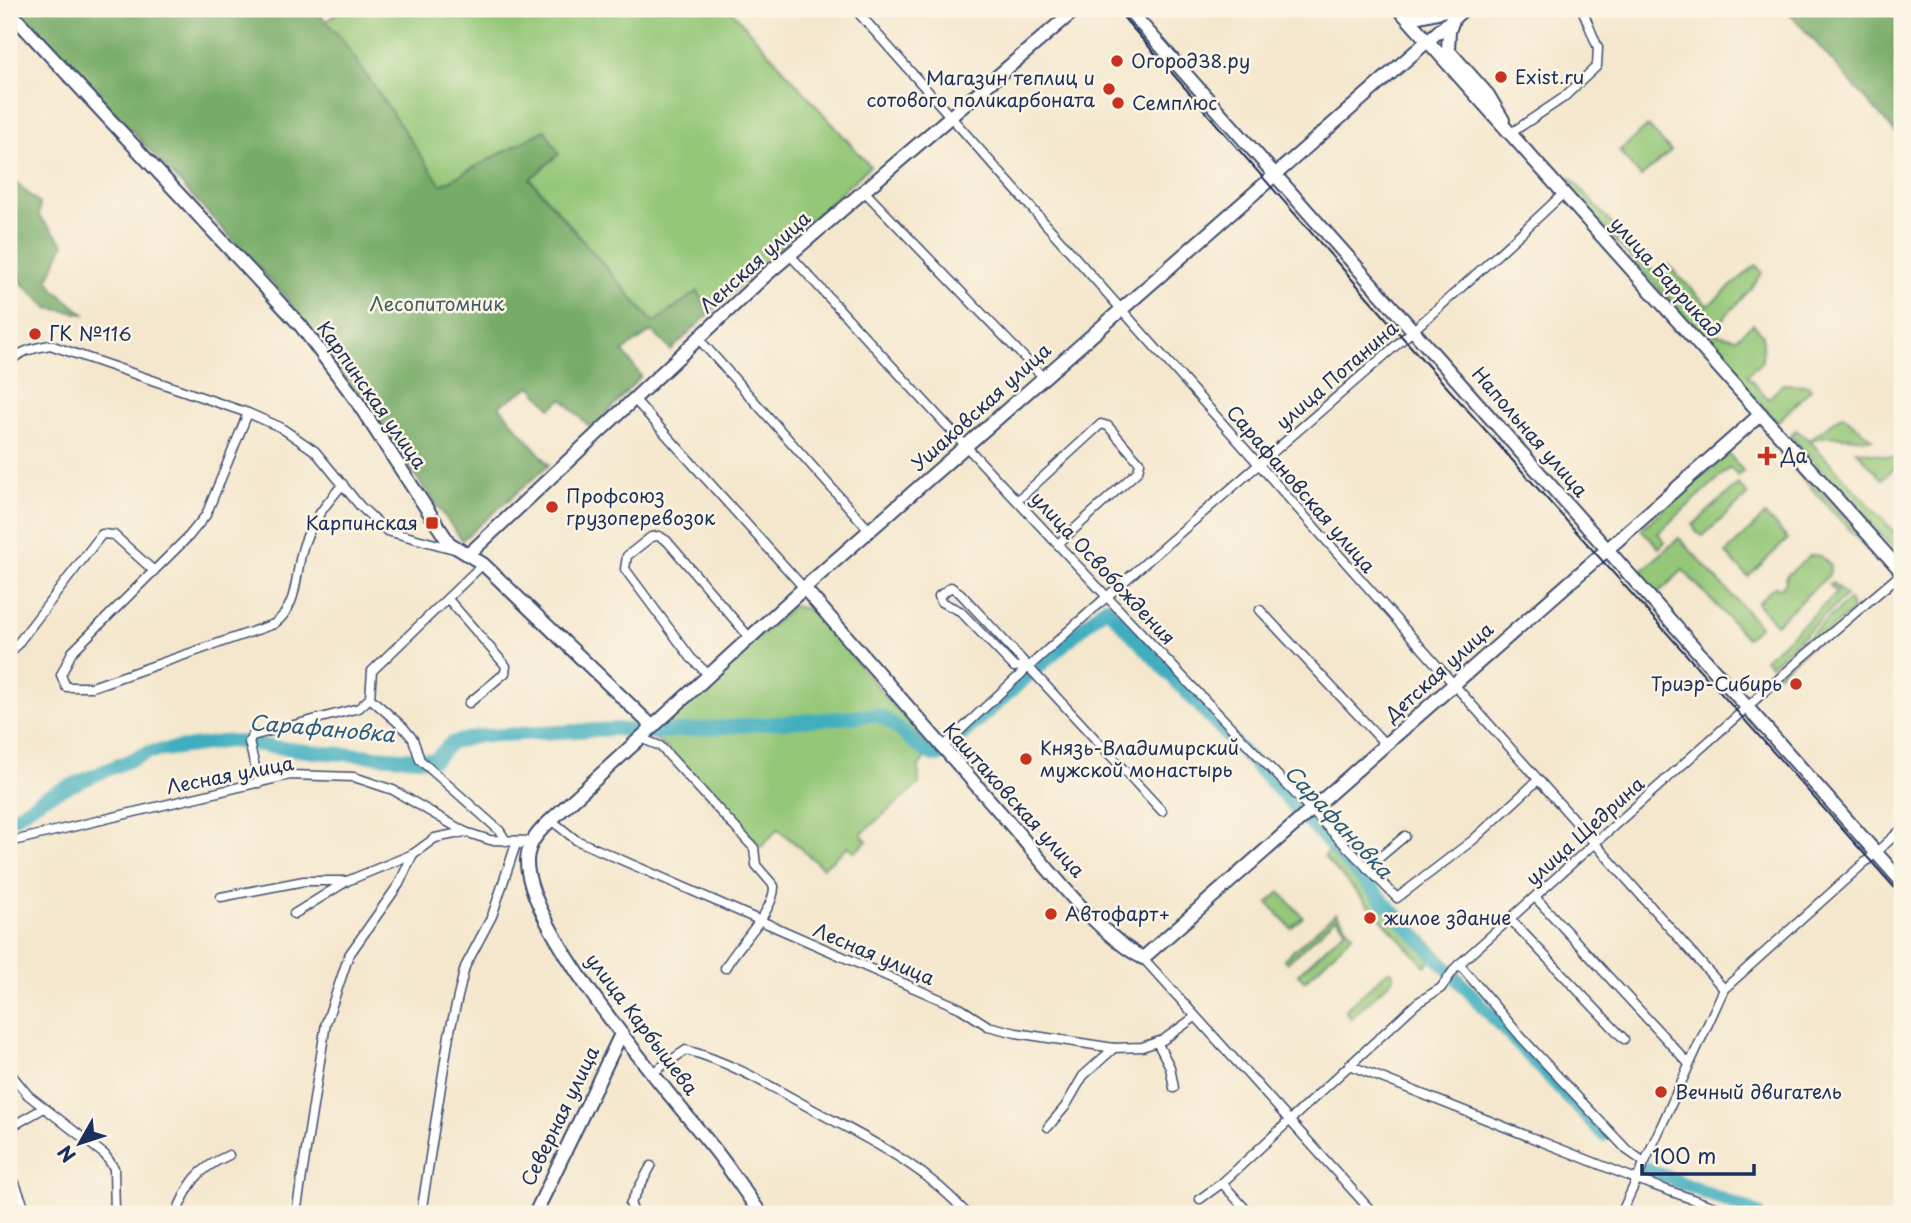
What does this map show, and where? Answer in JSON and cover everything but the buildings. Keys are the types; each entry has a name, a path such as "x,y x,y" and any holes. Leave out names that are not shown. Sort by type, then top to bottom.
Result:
{"street":[{"name":"Сарафановская улица","path":"855,9 1259,463 1452,686 1596,842 1724,989"},
{"name":"Ленская улица","path":"463,552 635,401 698,338 790,256 1076,9"},
{"name":"Напольная улица","path":"1128,9 1749,706 1902,882"},
{"path":"1399,9 1420,16 1452,15 1448,50 1488,95 1511,133 1563,98 1597,66 1598,48 1581,9"},
{"name":"улица Баррикад","path":"1399,9 1902,572"},
{"name":"Ушаковская улица","path":"532,841 551,820 804,588 1427,41 1452,15 1464,9"},
{"name":"Карпинская улица","path":"9,11 301,326 354,397 441,531 463,552 483,564 653,727"},
{"path":"864,191 1043,377"},
{"name":"улица Потанина","path":"947,753 1028,666 1413,330 1564,193"},
{"name":"улица Освобождения","path":"790,256 1059,543 1105,598 1307,815 1397,898 1473,840 1538,780"},
{"path":"698,338 870,531"},
{"path":"9,363 15,356 33,348 50,345 248,413 280,427 306,444 329,465 387,531 463,552"},
{"name":"Каштаковская улица","path":"635,401 1110,935 1125,949 1143,958 1374,1214"},
{"path":"248,413 206,515 72,652 61,675 66,687 92,688 274,624 292,606 304,542 320,510 343,484"},
{"name":"Детская улица","path":"1143,958 1210,896 1307,815 1761,414"},
{"path":"1018,500 1101,424 1108,426 1140,463 1138,471 1059,543"},
{"path":"9,655 102,534 114,535 154,571"},
{"path":"709,675 691,658 625,569 627,556 651,537 659,536 667,541 750,638"},
{"path":"259,783 249,744 258,733 359,708 370,698 372,671 483,564"},
{"name":"улица Щедрина","path":"1200,1199 1222,1183 1416,1003 1441,988 1458,966 1510,919 1902,572"},
{"path":"1028,666 1014,667 960,611 941,602 939,596 942,591 951,587 960,593 1028,666 1162,811"},
{"path":"448,599 506,666 505,673 469,703"},
{"path":"1260,610 1386,745"},
{"path":"370,698 403,727 412,739 420,760 500,831 506,841"},
{"path":"640,738 660,746 754,848 756,865 774,886 775,898 738,946 726,968"},
{"name":"Лесная улица","path":"9,842 290,775 354,777 393,790 465,832 490,841 532,841"},
{"name":"Лесная улица","path":"551,820 576,840 960,1008 988,1026 1114,1048 1142,1047 1157,1042 1195,1017"},
{"path":"1621,1214 1724,989 1902,829"},
{"path":"294,914 347,881 413,854 435,838 465,832"},
{"path":"1367,868 1405,836"},
{"path":"421,1214 449,1035 465,967 492,916 517,841 524,848 527,859"},
{"name":"улица Карбышева","path":"532,841 527,859 536,901 621,1034 713,1148 761,1214"},
{"path":"296,1214 326,1023 349,954 398,884 413,854"},
{"path":"221,897 303,881 347,881"},
{"path":"1535,897 1689,1064"},
{"path":"1510,919 1624,1038"},
{"path":"1458,966 1627,1150 1644,1162"},
{"name":"Северная улица","path":"535,1214 621,1034"},
{"path":"1157,1042 1170,1067 1174,1088"},
{"path":"1048,1127 1065,1107 1083,1076 1114,1048"},
{"name":"улица Карбышева","path":"652,1073 686,1050 770,1084 905,1158 933,1179 967,1214"},
{"path":"1349,1065 1636,1179 1734,1214"},
{"path":"9,1072 44,1108 110,1161 116,1182 115,1214"},
{"path":"9,1128 44,1108"},
{"path":"176,1214 196,1175 207,1165 229,1155"},
{"path":"635,1214 630,1204 651,1166"},
{"path":"9,1168 27,1214"},
{"path":"1222,1183 1250,1214"}],"green space":[{"name":"Лесопитомник","path":"19,9 315,9 341,38 441,185 545,130 559,154 530,179 653,323 698,291 710,313 671,350 652,331 623,351 641,376 592,429 562,399 551,408 531,386 499,406 549,465 462,540 282,293"},
{"path":"343,9 730,9 870,166 710,313 698,292 654,323 530,179 545,130 441,186 341,38 325,22"},
{"path":"1786,9 1902,9 1902,140"},
{"path":"1648,126 1671,151 1641,177 1619,151"},
{"path":"9,177 40,204 39,216 64,244 48,279 55,290 84,314 48,308 9,271"},
{"path":"1571,178 1657,275 1668,265 1708,306 1756,265 1762,272 1750,290 1710,333 1737,338 1753,324 1763,335 1762,361 1747,375 1768,399 1783,384 1808,385 1811,389 1777,422 1565,184"},
{"path":"1843,415 1872,439 1828,436 1809,440"},
{"path":"1796,430 1809,440 1902,540 1902,558 1791,436"},
{"path":"1856,450 1895,458 1900,463 1882,479"},
{"path":"1728,453 1744,472 1738,476 1730,468 1658,533 1665,542 1659,548 1641,529"},
{"path":"1797,465 1892,569 1886,570 1793,468"},
{"path":"1738,484 1748,495 1703,536 1696,532 1693,525"},
{"path":"1765,515 1788,539 1748,577 1726,553"},
{"path":"1679,538 1760,626 1747,638 1683,570 1657,594 1638,574"},
{"path":"1811,555 1821,556 1831,566 1829,575 1776,624 1757,603 1774,587 1781,588 1786,582 1786,576"},
{"path":"1833,583 1846,596 1771,665 1765,659 1837,593 1829,584"},
{"path":"1849,600 1853,610 1778,674 1774,668"},
{"path":"793,606 812,610 931,749 919,766 919,784 861,834 867,841 855,852 848,846 823,868 778,829 761,847 699,786 672,753 652,737"},
{"path":"1332,850 1435,956 1425,966 1324,857"},
{"path":"1280,892 1303,917 1291,928 1268,903"},
{"path":"1336,913 1353,934 1305,981 1298,974 1346,929 1336,918 1287,963 1284,959"},
{"path":"1388,971 1392,971 1394,978 1351,1018 1346,1009"}],"waterway":[{"path":"956,600 966,607 1018,663"},
{"name":"Сарафановка","path":"1035,670 1106,607 1604,1135"},
{"name":"Сарафановка","path":"650,733 875,715 892,724 921,748 938,756 1031,673"},
{"name":"Сарафановка","path":"12,819 44,797 149,752 229,741 313,752 434,760 451,743 479,736 615,729 637,731"},
{"name":"Сарафановка","path":"1647,1169 1758,1214"}],"tram line":[{"path":"1116,9 1404,339 1902,896"}],"place":[{"name":"Огород38.ру","path":"1117,61"},
{"name":"Exist.ru","path":"1501,77"},
{"name":"Магазин теплиц и сотового поликарбоната","path":"1109,89"},
{"name":"Семплюс","path":"1118,103"},
{"name":"ГК №116","path":"35,334"},
{"name":"Да","path":"1767,456"},
{"name":"Профсоюз грузоперевозок","path":"552,507"},
{"name":"Карпинская","path":"432,523"},
{"name":"Триэр-Сибирь","path":"1796,684"},
{"name":"Князь-Владимирский мужской монастырь","path":"1026,759"},
{"name":"Автофарт+","path":"1051,914"},
{"name":"жилое здание","path":"1370,918"},
{"name":"Вечный двигатель","path":"1661,1092"}]}
